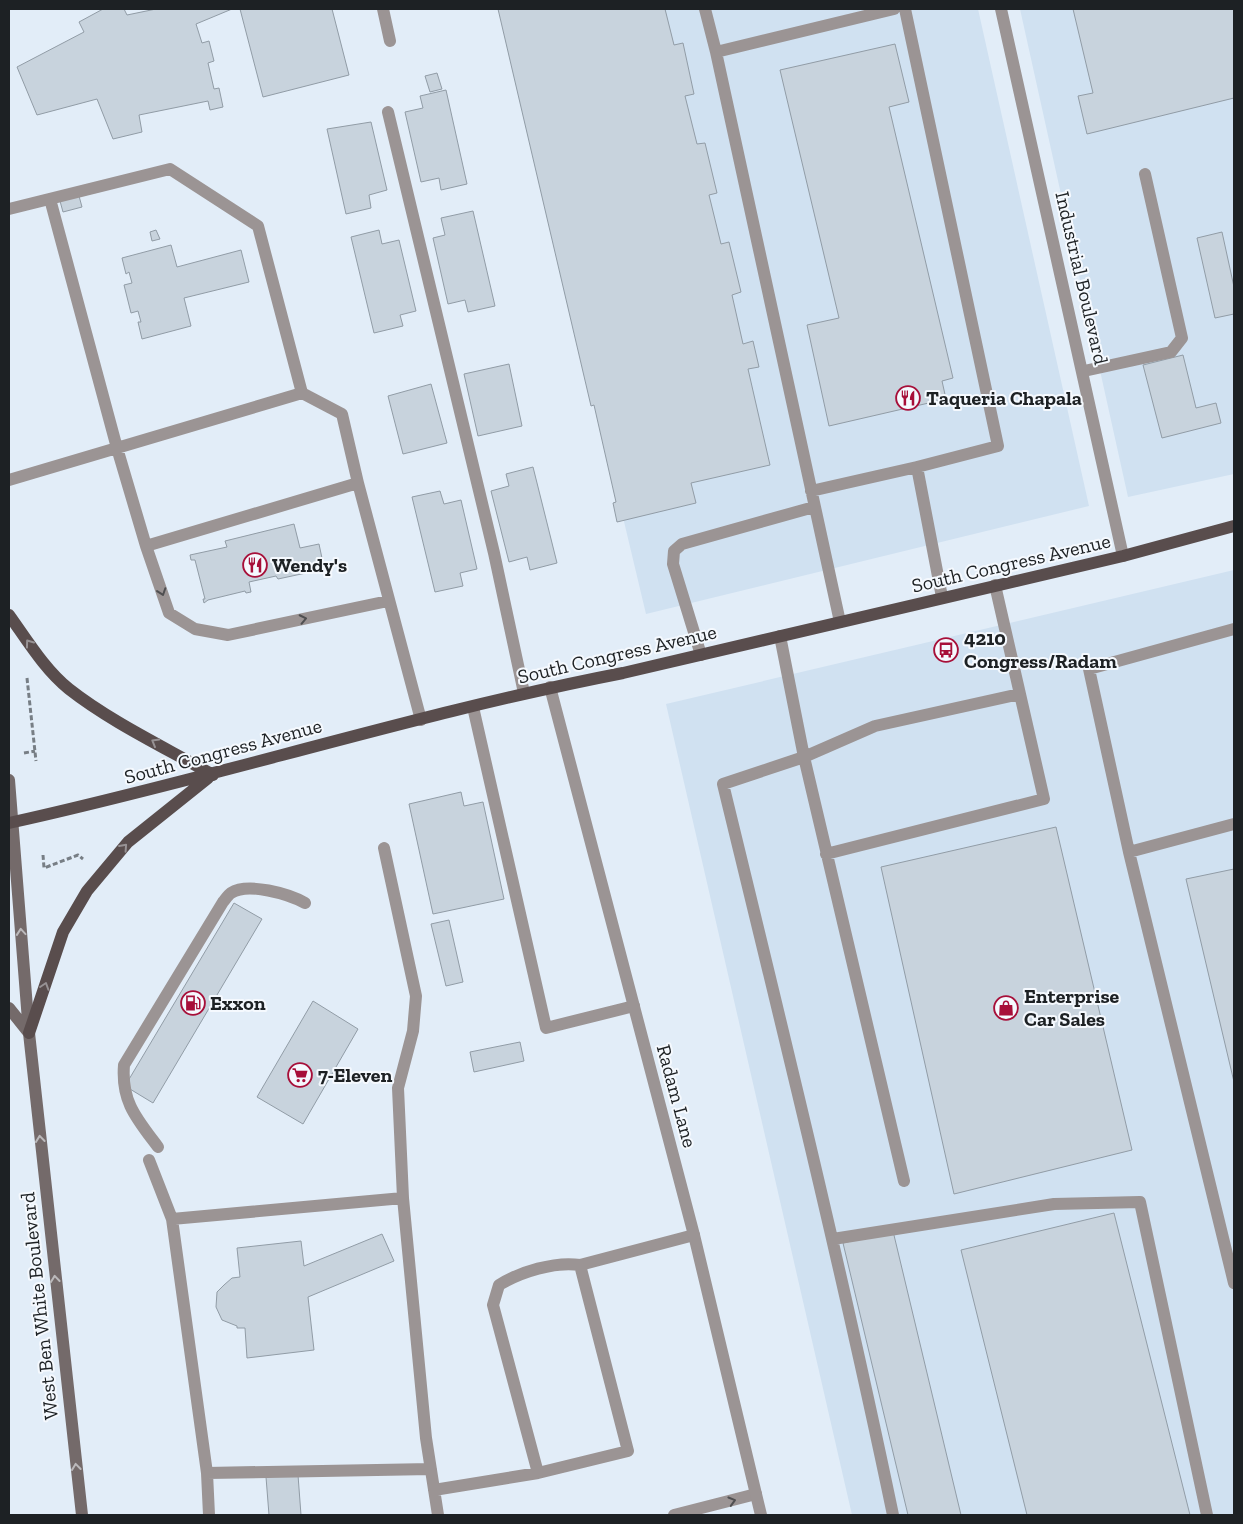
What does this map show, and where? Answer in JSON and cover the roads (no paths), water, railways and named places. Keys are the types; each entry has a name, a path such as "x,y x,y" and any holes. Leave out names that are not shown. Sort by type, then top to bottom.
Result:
{"main road":[{"name":"South Congress Avenue","path":"10,823 213,775 356,734 421,720 550,687 701,655 942,597 1124,556 1234,526"},
{"path":"9,616 37,654 68,688 116,719 213,775 128,842 87,891 63,932 29,1032"},
{"name":"West Ben White Boulevard","path":"9,780 10,823 29,1032 82,1515"},
{"path":"9,1008 29,1032"}],"street":[{"path":"383,9 390,41"},
{"path":"705,9 840,622"},
{"path":"716,52 894,9"},
{"path":"811,492 998,446 905,9"},
{"name":"Industrial Boulevard","path":"1001,9 1084,371 1124,556"},
{"path":"388,112 494,552 524,694"},
{"path":"9,210 170,169 258,226 302,393"},
{"path":"1084,371 1171,352 1182,338 1145,174"},
{"path":"50,199 117,448 146,546 169,612 195,629 228,635 388,601"},
{"path":"9,480 302,393 342,414 388,601 421,720"},
{"path":"917,467 942,597"},
{"path":"146,546 358,484"},
{"path":"701,655 673,564 674,552 682,544 814,507"},
{"path":"826,854 1044,799 996,585"},
{"path":"1234,629 1089,669 1129,852 1234,1283"},
{"path":"780,636 826,854 904,1182"},
{"name":"Radam Lane","path":"550,687 694,1235 761,1515"},
{"path":"893,1515 855,1331 723,784 804,757 875,726 1020,694"},
{"path":"473,707 546,1028 634,1006"},
{"path":"1129,852 1234,824"},
{"path":"384,848 416,996 413,1031 398,1088 403,1198 426,1438 438,1515"},
{"path":"158,1147 130,1109 122,1082 124,1066 222,902 231,893 250,889 290,895 305,903"},
{"path":"149,1160 172,1219 207,1473 209,1515"},
{"path":"172,1219 403,1198"},
{"path":"833,1239 1054,1204 1140,1202 1170,1332 1207,1515"},
{"path":"538,1473 493,1306 499,1285 517,1275 567,1263 580,1265 694,1235"},
{"path":"434,1490 538,1473 628,1451 580,1265"},
{"path":"207,1473 431,1469"},
{"path":"674,1515 756,1494"}],"place":[{"name":"Taqueria Chapala","path":"908,398"},
{"name":"Wendy's","path":"255,565"},
{"name":"4210 Congress/Radam","path":"946,650"},
{"name":"Exxon","path":"193,1003"},
{"name":"Enterprise Car Sales","path":"1006,1008"},
{"name":"7-Eleven","path":"300,1075"}]}
